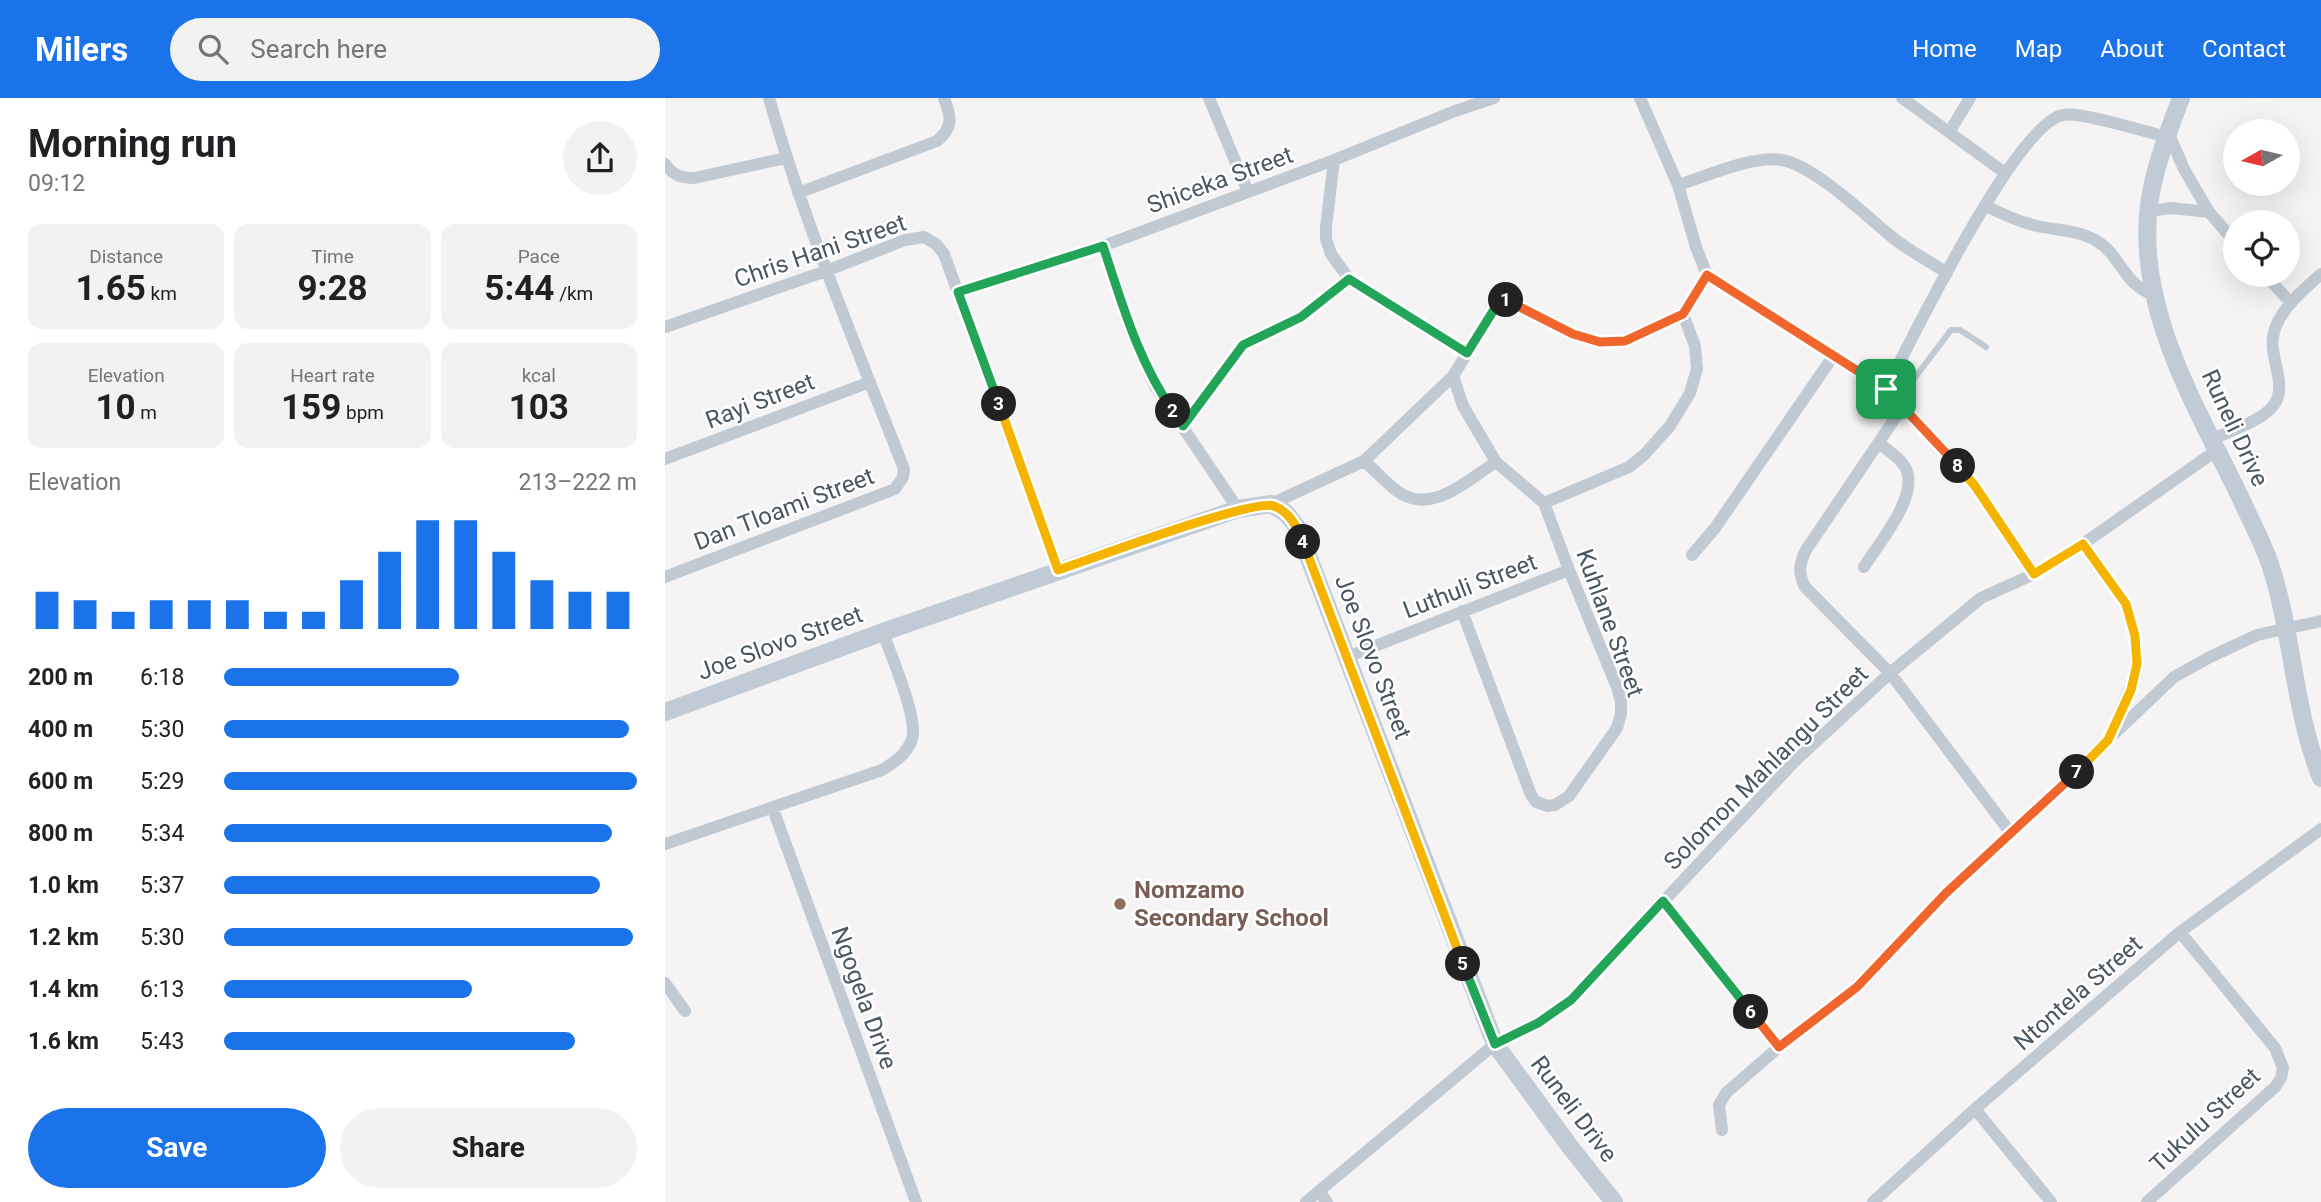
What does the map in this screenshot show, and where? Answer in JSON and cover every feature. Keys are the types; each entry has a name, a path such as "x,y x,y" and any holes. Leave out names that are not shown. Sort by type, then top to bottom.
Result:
{"street":[{"name":"Dan Tloami Street","path":"665,577 895,489 903,477 904,469 798,193 769,98"},
{"path":"798,193 937,141 948,130 951,122 944,98"},
{"path":"1209,98 1248,192"},
{"name":"Shiceka Street","path":"958,292 1103,246 1334,160 1453,104 1494,98"},
{"path":"1640,98 1678,185 1707,275 1886,389 1975,486 2034,574"},
{"path":"1902,98 2005,173"},
{"path":"1950,131 1970,98"},
{"name":"Runeli Drive","path":"2181,98 2156,170 2149,211 2148,264 2154,295 2173,355 2264,548 2287,631 2307,735 2321,778"},
{"path":"1886,389 1947,273 2005,173 2035,133 2052,118 2062,115 2083,117 2168,134 2209,212 2223,228"},
{"path":"665,164 681,178 694,178 786,158"},
{"path":"1334,160 1326,239 1331,254 1349,279 1467,353"},
{"path":"1678,185 1757,161 1783,160 1793,163 1816,176 1895,240 1947,273"},
{"path":"1986,206 2031,225 2063,230 2097,241 2116,260 2132,283 2141,291 2154,295"},
{"path":"2149,211 2171,208 2209,212"},
{"name":"Chris Hani Street","path":"665,327 826,271 892,244 924,237 936,244 944,254 1058,570"},
{"path":"1103,246 1141,355 1155,386 1238,509"},
{"path":"2276,287 2291,303 2321,274"},
{"path":"1271,504 1364,461 1453,376 1495,308 1504,300 1573,334 1600,342 1625,341 1683,314 1707,275"},
{"path":"1183,426 1243,345 1301,317 1349,279"},
{"name":"Solomon Mahlangu Street","path":"1306,1202 1495,1044 1538,1023 1571,1000 1795,761 1890,673 1981,598 2034,574 2083,544 2215,445 2267,411 2277,400 2279,384 2272,346 2273,337 2280,319 2291,303"},
{"path":"1453,376 1463,406 1496,462 1544,503 1629,467 1644,455 1670,426 1690,393 1697,369 1695,346 1683,314"},
{"path":"1692,555 1715,528 1834,355"},
{"name":"Rayi Street","path":"665,459 870,382"},
{"path":"1900,405 1879,443 1806,550 1799,569 1805,587 1890,673 2010,832"},
{"path":"1864,567 1899,513 1909,487 1907,470 1901,461 1879,443"},
{"path":"1364,461 1398,491 1410,498 1429,501 1441,497 1496,462"},
{"name":"Kuhlane Street","path":"1462,611 1531,795 1535,802 1542,806 1555,805 1569,796 1617,728 1622,714 1618,690 1544,503"},
{"name":"Joe Slovo Street","path":"665,712 1058,570 1238,509 1271,504 1286,513 1297,527 1495,1044"},
{"path":"2083,544 2126,604 2135,636 2136,674 2108,740"},
{"name":"Luthuli Street","path":"1346,657 1569,570"},
{"path":"1722,1130 1719,1105 1725,1093 1857,987 1925,914 2174,677 2246,639 2321,621"},
{"path":"665,844 882,770 900,759 912,741 913,718 883,632"},
{"name":"Ngogela Drive","path":"773,809 916,1202"},
{"name":"Ntontela Street","path":"1873,1202 1975,1109 2180,932 2321,830"},
{"path":"1663,901 1779,1047"},
{"name":"Tukulu Street","path":"2147,1202 2260,1102 2275,1087 2283,1068 2275,1048 2180,932"},
{"path":"665,983 685,1011"},
{"name":"Runeli Drive","path":"1495,1044 1614,1202"},
{"path":"1975,1109 2051,1202"},
{"path":"1319,1191 1327,1202"}],"lane":[{"path":"1900,405 1951,330 1960,330 1986,347"}],"place":[{"name":"Nomzamo Secondary School","path":"1120,904"}],"route":[{"path":"1103,246 1141,355 1155,386 1183,426 1243,345 1301,317 1349,279 1467,353 1495,308 1504,300 1573,334 1600,342 1625,341 1683,314 1707,275 1886,389 1975,486 2034,574 2083,544 2117,589 2131,618 2137,664 2131,690 2108,740 2071,778 1946,893 1857,987 1779,1047 1663,901 1571,1000 1538,1023 1495,1044 1297,527 1286,513 1271,504 1238,509 1058,570 958,292 1103,246"}]}
